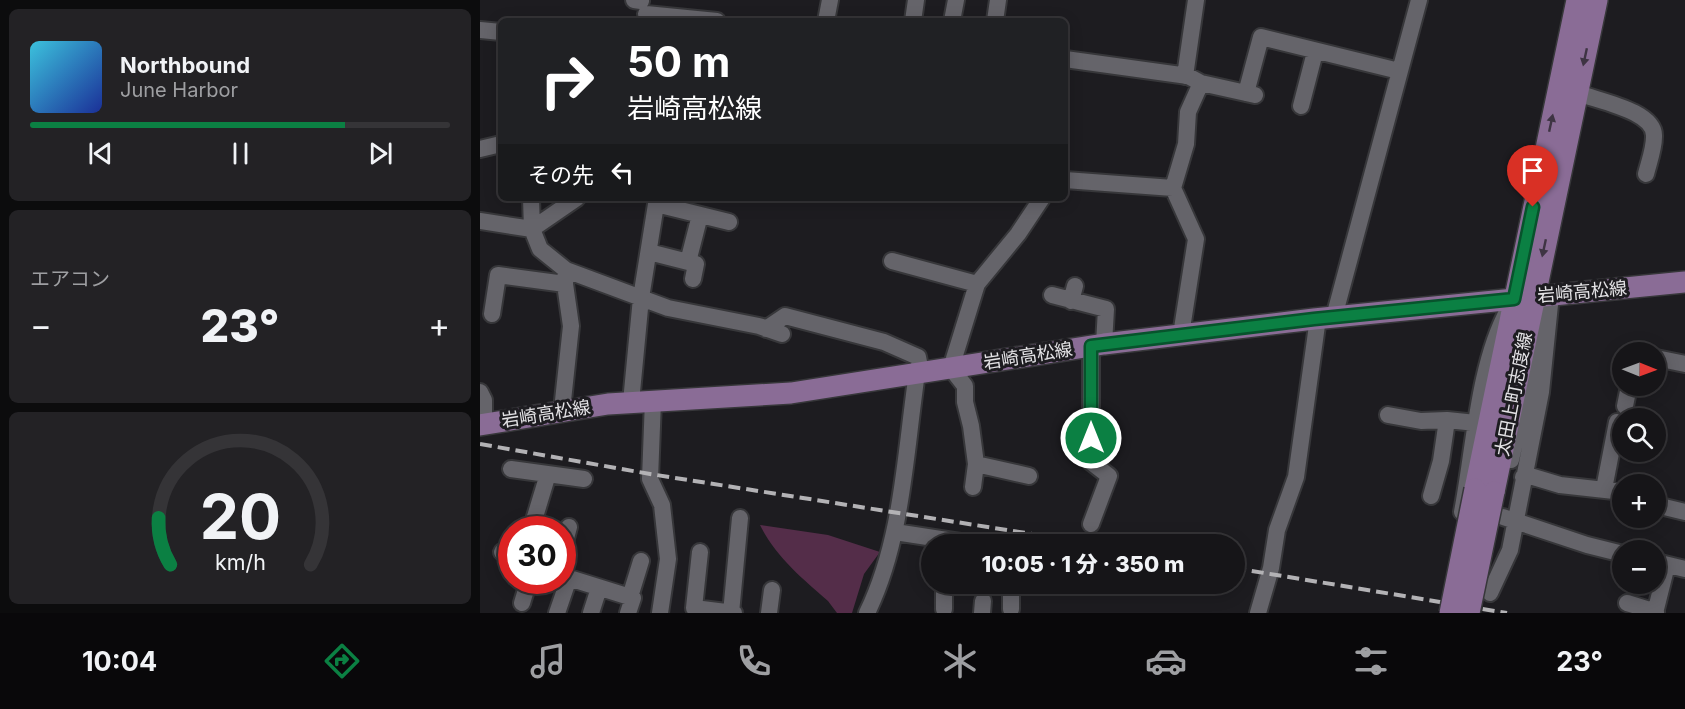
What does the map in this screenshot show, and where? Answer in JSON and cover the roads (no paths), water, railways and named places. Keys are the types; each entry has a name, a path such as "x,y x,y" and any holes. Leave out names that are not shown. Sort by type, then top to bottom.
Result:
{"main road":[{"name":"太田上町志度線","path":"1533,297 1577,0"},
{"name":"太田上町志度線","path":"1449,613 1485,490 1533,297 1597,0"},
{"name":"岩崎高松線","path":"482,424 562,410 631,402 762,396 1098,345 1181,335 1685,282"},
{"name":"太田上町志度線","path":"1469,613 1485,490"}],"street":[{"path":"827,18 830,0"},
{"path":"913,18 916,0"},
{"path":"953,18 956,0"},
{"path":"995,18 998,0"},
{"path":"1185,76 1196,0"},
{"path":"1258,613 1277,530 1296,477 1326,318 1419,0"},
{"path":"642,7 701,18"},
{"path":"480,30 498,32"},
{"path":"1068,59 1185,76 1201,83 1251,94 1261,37 1399,70"},
{"path":"1301,106 1316,52"},
{"path":"1181,335 1196,239 1173,188 1186,144 1188,112 1201,83"},
{"path":"1578,93 1642,115 1650,123 1655,135 1646,174"},
{"path":"480,149 498,145"},
{"path":"1068,180 1173,188"},
{"path":"531,201 532,229 540,249 566,277 571,326 562,410"},
{"path":"480,221 532,229 573,201"},
{"path":"631,402 641,298 656,201 729,222"},
{"path":"973,487 976,464 965,402 965,386 951,368 977,284 1018,234 1040,201"},
{"path":"688,262 700,215"},
{"path":"649,252 696,264 693,279"},
{"path":"892,261 977,284"},
{"path":"492,314 498,275 566,277 641,298 668,309 774,331 785,316 884,342 918,357 919,373 895,532 878,591 867,613"},
{"path":"1052,295 1073,293 1106,309 1098,345 1091,462 1109,476 1091,524"},
{"path":"1533,297 1540,329 1487,572 1479,583 1453,576 1450,567 1465,509 1476,423 1497,329 1533,297"},
{"path":"1490,593 1507,559 1509,518 1523,477 1541,392 1533,297"},
{"path":"1666,360 1685,364"},
{"path":"480,392 484,400 482,424"},
{"path":"1625,406 1627,396"},
{"path":"653,400 650,479 662,505 668,559 660,613"},
{"path":"1388,416 1420,421 1447,420 1476,423"},
{"path":"1431,496 1441,461 1447,420"},
{"path":"1604,489 1612,448"},
{"path":"976,464 1029,476"},
{"path":"511,468 584,479"},
{"path":"535,516 548,474"},
{"path":"1523,477 1530,476 1560,485 1612,490"},
{"path":"1666,507 1685,512"},
{"path":"700,552 694,608 733,613 740,518"},
{"path":"1509,518 1612,551"},
{"path":"895,532 921,537"},
{"path":"576,578 629,605 641,561"},
{"path":"1666,565 1685,569"},
{"path":"591,613 599,588"},
{"path":"769,613 771,590"},
{"path":"522,603 525,594"},
{"path":"557,613 561,594"},
{"path":"944,594 944,609"},
{"path":"1011,594 1011,609"},
{"path":"1627,603 1656,612 1658,594"}],"railway":[{"path":"480,444 650,474 1032,534"},
{"path":"1245,570 1507,613"}]}
